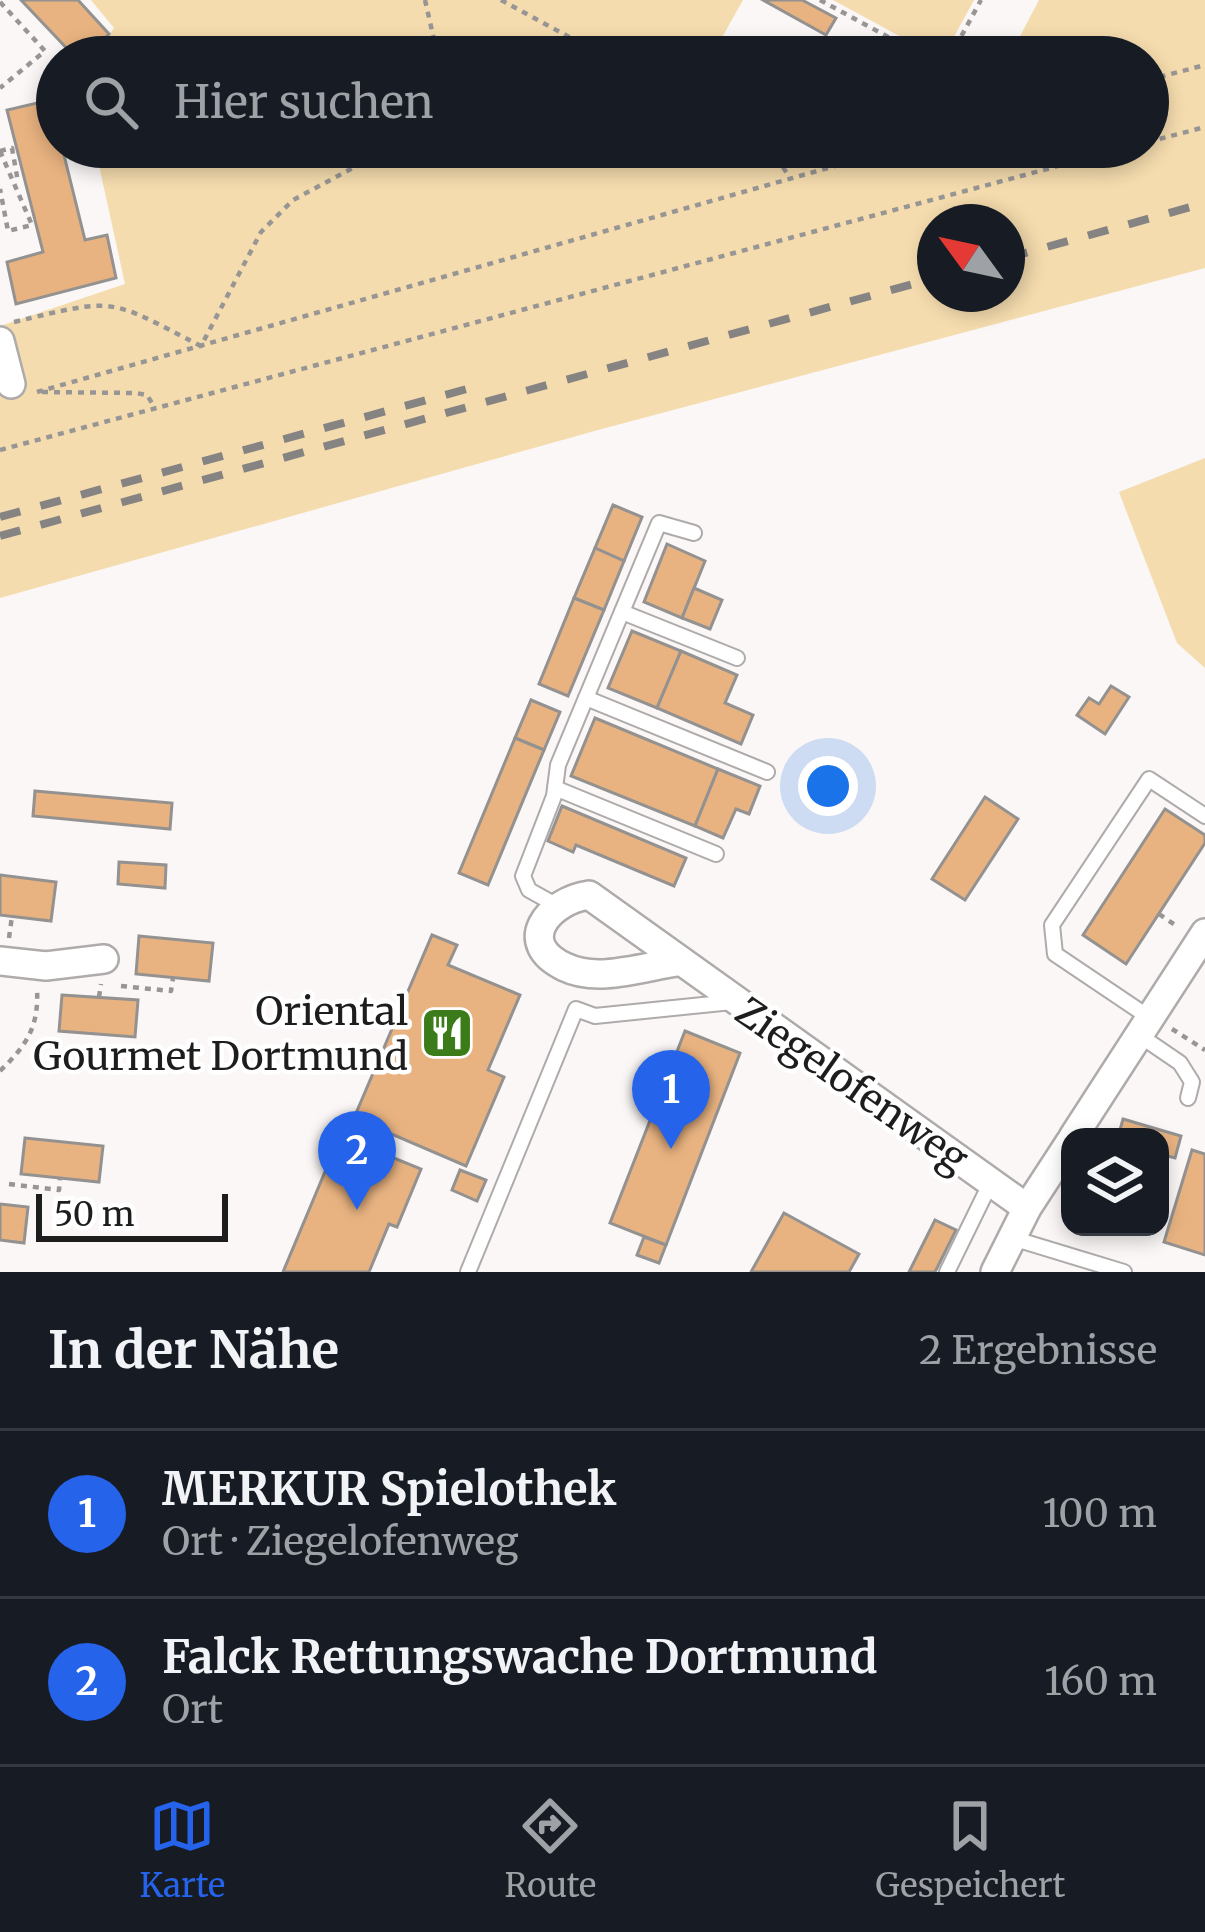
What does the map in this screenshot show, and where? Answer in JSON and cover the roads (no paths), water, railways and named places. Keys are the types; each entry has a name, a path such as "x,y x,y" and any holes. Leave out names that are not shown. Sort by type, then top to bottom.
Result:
{"street":[{"path":"0,341 24,388"},
{"name":"Ziegelofenweg","path":"556,905 589,895 676,962 1027,1208"},
{"path":"556,905 545,915 539,936 546,953 565,968 595,975 676,962"},
{"path":"1080,1128 1152,1026 1192,930"},
{"path":"0,961 102,972"},
{"path":"995,1272 1027,1208 1061,1156"}],"lane":[{"path":"556,905 529,890 523,876 555,788 558,765 659,523 694,533"},
{"path":"622,612 737,658"},
{"path":"586,698 767,772"},
{"path":"1189,1098 1192,1082 1152,1026 1055,954 1052,925 1149,779 1205,816"},
{"path":"555,788 716,854"},
{"path":"468,1272 576,1009 595,1016 733,1002"},
{"path":"947,1272 991,1182"},
{"path":"1012,1238 1124,1272"}],"railway":[{"path":"1025,253 1205,203"},
{"path":"0,536 917,283"},
{"path":"0,517 474,387"}],"place":[{"name":"Oriental Gourmet Dortmund","path":"447,1033"},
{"name":"MERKUR Spielothek","path":"671,1149"},
{"name":"Falck Rettungswache Dortmund","path":"357,1210"}]}
